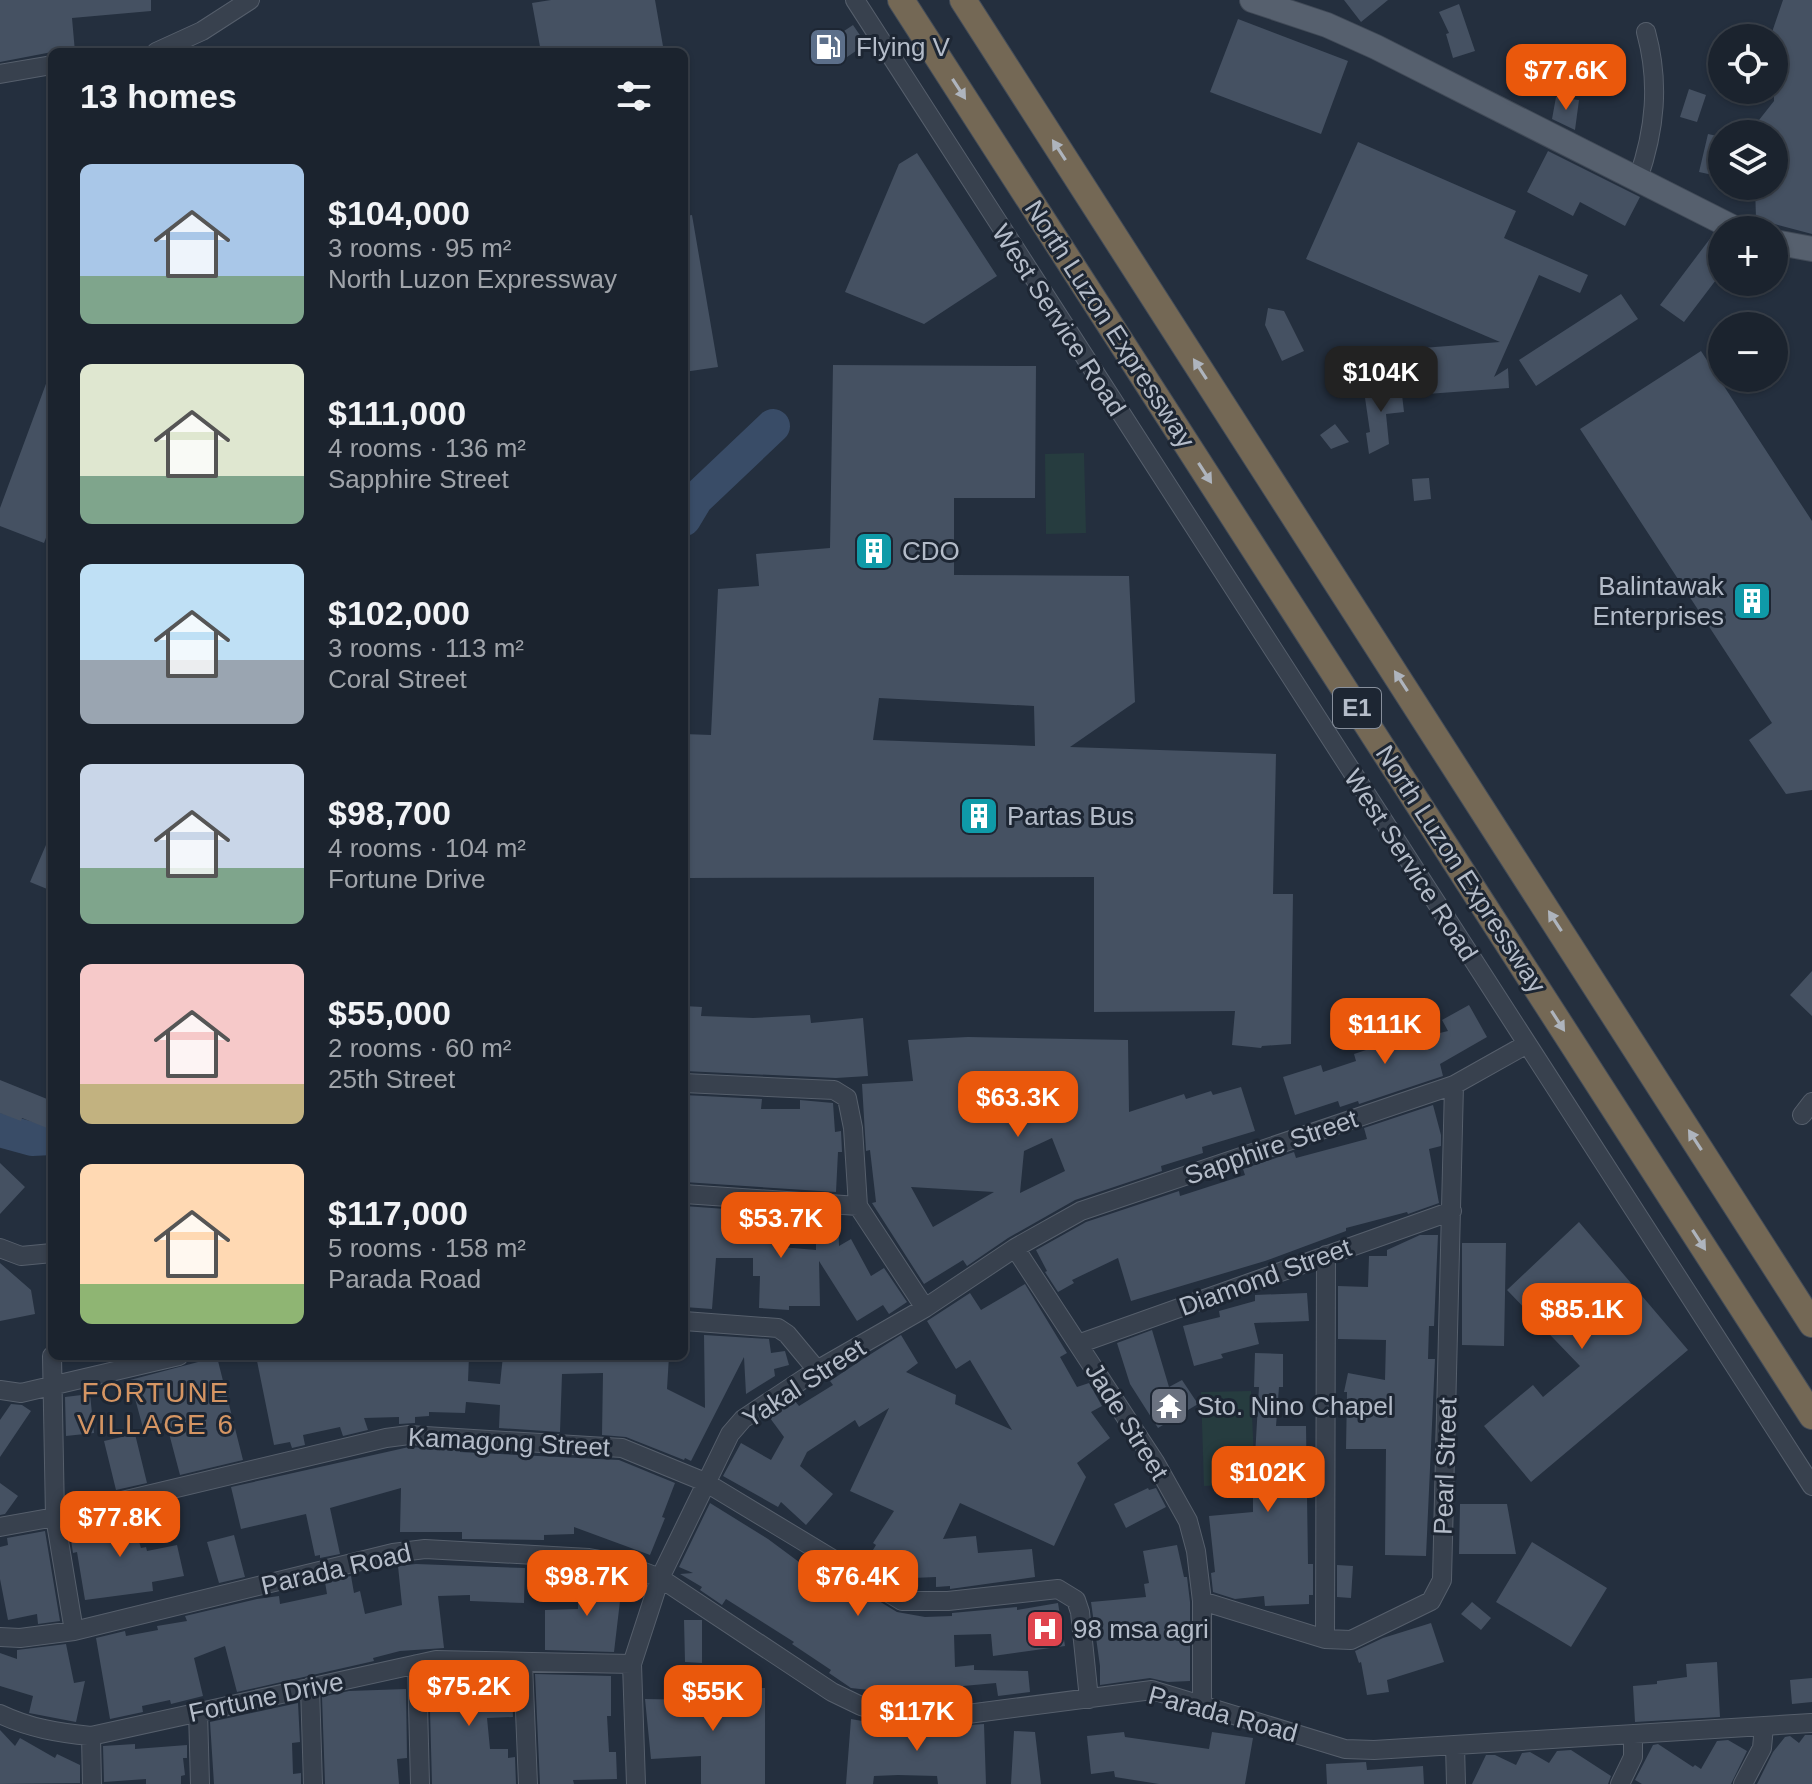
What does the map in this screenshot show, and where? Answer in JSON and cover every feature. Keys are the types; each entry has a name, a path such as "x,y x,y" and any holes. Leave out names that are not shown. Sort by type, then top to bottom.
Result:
{"highway":[{"name":"North Luzon Expressway","path":"901,0 1812,1416"},
{"name":"North Luzon Expressway","path":"963,0 1812,1324"}],"main road":[{"path":"1252,0 1327,25 1376,47 1711,216"},
{"path":"1788,245 1812,249"}],"street":[{"path":"165,48 202,31 250,0"},
{"name":"West Service Road","path":"855,0 1812,1486"},
{"path":"1638,179 1653,123 1656,85 1646,32"},
{"path":"0,74 48,66"},
{"name":"Sapphire Street","path":"1015,1248 1081,1211 1454,1085 1527,1044"},
{"path":"688,1083 834,1090 847,1098 853,1128 858,1206 925,1308"},
{"name":"Pearl Street","path":"1202,1601 1325,1639 1351,1640 1431,1601 1442,1580 1454,1085"},
{"path":"688,1194 858,1206"},
{"name":"Diamond Street","path":"1078,1344 1452,1211"},
{"path":"0,1248 21,1256 48,1253"},
{"name":"Yakal Street","path":"636,1784 632,1664 660,1578 730,1434 743,1419 817,1370 925,1308 1015,1248"},
{"name":"Jade Street","path":"1015,1248 1155,1462 1188,1521 1196,1551 1202,1601 1202,1705"},
{"path":"1325,1639 1326,1255"},
{"path":"688,1321 778,1328 787,1334 817,1370"},
{"path":"52,1360 55,1517 74,1631"},
{"path":"0,1390 21,1393 162,1360"},
{"name":"Kamagong Street","path":"0,1527 55,1517 365,1442 409,1435 622,1448 705,1482 902,1601 948,1601 1048,1589 1068,1593 1076,1600 1080,1612 1089,1699"},
{"name":"Parada Road","path":"0,1637 20,1638 74,1631 393,1553 425,1549 589,1558 623,1564 660,1578 832,1692 861,1706 891,1714 960,1715 1152,1690 1345,1749 1811,1723"},
{"name":"Fortune Drive","path":"0,1714 50,1732 91,1736 436,1660 632,1664"},
{"path":"523,1663 528,1784"},
{"path":"417,1664 420,1784"},
{"path":"310,1687 313,1784"},
{"path":"198,1711 200,1784"},
{"path":"1743,1784 1762,1748 1764,1726"},
{"path":"1620,1784 1633,1757 1633,1734"},
{"path":"91,1736 92,1784"},
{"path":"1455,1745 1456,1784"}],"green space":[{"path":"1084,453 1086,533 1046,534 1045,454"},
{"path":"1251,1391 1255,1484 1204,1486 1201,1392"}],"building":[{"path":"0,0 151,0 151,11 72,18 75,48 48,48 48,53 0,62"},
{"path":"551,0 655,0 663,48 540,48 532,3"},
{"path":"1344,0 1388,0 1361,22"},
{"path":"1783,0 1812,0 1812,234 1788,228 1788,216 1756,216 1755,200 1788,200 1788,120 1759,120 1772,104 1788,104 1788,24 1775,24"},
{"path":"1459,4 1475,51 1453,58 1446,34 1449,33 1439,12"},
{"path":"1238,19 1348,61 1321,134 1210,92"},
{"path":"853,25 866,44 834,66 820,47"},
{"path":"1689,89 1706,95 1697,122 1680,117"},
{"path":"1556,97 1579,100 1575,130 1552,119"},
{"path":"1708,134 1708,174 1699,172"},
{"path":"1358,142 1516,211 1504,238 1588,275 1580,293 1539,275 1494,377 1508,368 1509,388 1413,395 1409,349 1500,342 1306,259"},
{"path":"1548,151 1640,197 1625,226 1580,202 1573,216 1527,192"},
{"path":"917,153 997,276 924,324 845,292 899,164"},
{"path":"692,215 718,367 688,371 688,216"},
{"path":"1708,241 1708,290 1684,322 1660,305"},
{"path":"1621,294 1638,319 1536,386 1519,360"},
{"path":"1268,308 1284,311 1304,351 1282,361 1265,325"},
{"name":"Balintawak Enterprises","path":"1701,351 1708,362 1708,392 1728,392 1812,521 1812,790 1786,794 1749,740 1772,723 1580,429"},
{"path":"833,365 1036,366 1035,498 954,498 954,575 1129,576 1135,702 1070,747 1276,754 1273,894 1293,894 1291,1044 1261,1048 1232,1045 1235,1011 1094,1012 1094,877 688,878 688,734 711,735 718,589 759,586 756,554 830,548","holes":["879,698 1034,706 1035,746 873,740"]},
{"path":"48,378 48,532 44,543 0,526 0,508"},
{"path":"1401,386 1404,412 1386,414 1389,444 1369,454 1366,433 1370,432 1364,391"},
{"path":"1335,424 1349,442 1331,449 1320,435"},
{"path":"1429,478 1431,499 1414,501 1412,479"},
{"path":"48,840 48,889 30,882"},
{"path":"1812,971 1812,1016 1790,995"},
{"path":"1469,1005 1487,1037 1440,1064 1443,1076 1359,1104 1358,1101 1340,1107 1338,1101 1295,1115 1283,1077 1321,1065 1323,1072 1356,1061 1354,1054 1393,1041 1391,1030 1406,1025 1411,1040 1448,1031 1442,1020"},
{"path":"688,1006 702,1007 701,1016 753,1018 810,1015 811,1023 863,1018 868,1076 836,1078 688,1071"},
{"path":"968,1037 1128,1040 1129,1112 1184,1094 1186,1099 1211,1091 1213,1095 1241,1087 1255,1131 1202,1147 1203,1153 1161,1166 1162,1171 1075,1200 1008,1238 967,1266 963,1260 924,1284 872,1203 876,1202 870,1150 866,1151 862,1084 913,1081 908,1040","holes":["1052,1138 1065,1171 1020,1193 1024,1151","911,1187 994,1192 933,1227"]},
{"path":"0,1080 48,1099 48,1128 22,1118 21,1121 0,1113"},
{"path":"688,1095 762,1099 761,1109 800,1109 800,1100 833,1103 835,1132 841,1131 842,1152 838,1152 836,1192 688,1182"},
{"path":"1433,1105 1441,1146 1429,1149 1439,1203 1408,1214 1346,1228 1346,1231 1265,1261 1131,1301 1118,1258 1072,1280 1074,1283 1058,1292 1036,1250 1086,1222 1179,1191 1180,1196 1245,1175 1243,1169 1294,1152 1296,1158 1367,1139 1364,1128"},
{"path":"0,1163 25,1187 0,1214"},
{"path":"688,1206 838,1217 839,1246 851,1239 871,1276 884,1268 907,1302 889,1314 883,1305 857,1321 819,1261 820,1306 789,1306 789,1310 759,1308 760,1276 753,1276 753,1258 716,1258 712,1309 688,1307","holes":["782,1220 816,1220 816,1250 781,1247"]},
{"path":"1579,1222 1688,1350 1531,1482 1484,1426 1533,1385 1543,1397 1580,1366 1507,1290"},
{"path":"1420,1235 1438,1235 1434,1326 1429,1326 1428,1359 1435,1359 1426,1556 1385,1555 1386,1449 1346,1449 1347,1392 1344,1392 1348,1373 1385,1380 1386,1340 1338,1339 1338,1286 1368,1287 1369,1256 1387,1256 1387,1250"},
{"path":"1462,1243 1506,1243 1504,1346 1462,1345"},
{"path":"0,1263 31,1290 35,1314 0,1321"},
{"path":"1025,1284 1067,1353 1060,1357 1077,1387 1089,1383 1102,1406 1091,1412 1110,1438 1077,1463 1086,1477 1054,1546 960,1503 943,1539 976,1536 978,1553 1032,1549 1035,1577 950,1589 950,1586 936,1587 936,1577 889,1579 892,1573 868,1558 876,1545 873,1543 894,1511 850,1491 889,1408 859,1427 855,1420 807,1452 800,1466 833,1494 806,1525 781,1502 778,1507 723,1476 741,1443 771,1460 784,1437 770,1418 794,1400 799,1406 833,1385 830,1381 901,1335 918,1363 906,1372 956,1395 955,1404 1012,1430 970,1360 956,1369 927,1321 970,1293 981,1310"},
{"path":"1307,1293 1309,1321 1254,1323 1259,1344 1221,1354 1223,1358 1194,1366 1183,1326 1220,1317 1219,1311 1255,1301 1255,1295"},
{"path":"1152,1330 1169,1387 1182,1380 1198,1404 1158,1428 1130,1384 1117,1343"},
{"path":"704,1335 769,1339 771,1353 785,1351 789,1365 774,1369 775,1376 746,1394 744,1357 691,1461 626,1437 602,1435 603,1373 562,1374 560,1432 499,1428 500,1405 466,1402 465,1413 429,1412 429,1416 415,1417 415,1423 399,1424 399,1417 364,1418 368,1430 343,1436 340,1427 303,1435 305,1445 292,1448 290,1442 274,1445 257,1360 469,1360 468,1381 500,1384 503,1360 669,1360 667,1389 705,1408"},
{"path":"1255,1353 1283,1354 1283,1387 1279,1387 1276,1426 1306,1426 1308,1564 1313,1564 1313,1595 1309,1595 1309,1604 1265,1606 1264,1596 1235,1599 1213,1592 1211,1573 1215,1572 1209,1516 1253,1512 1253,1491 1287,1491 1284,1456 1255,1456 1259,1387 1254,1387"},
{"path":"206,1360 218,1360 243,1460 180,1475 166,1422 143,1428 130,1380"},
{"path":"90,1394 94,1433 66,1436 65,1397"},
{"path":"11,1404 22,1405 31,1411 0,1457 0,1420"},
{"path":"135,1434 147,1483 116,1490 104,1441"},
{"path":"409,1447 619,1460 675,1483 650,1555 574,1527 574,1534 544,1535 544,1540 462,1539 462,1532 400,1532 401,1488 330,1508 340,1554 315,1556 306,1514 241,1529 231,1487"},
{"path":"0,1483 18,1496 5,1514 0,1515"},
{"path":"1148,1488 1156,1488 1166,1507 1126,1528 1114,1504"},
{"path":"710,1503 768,1539 826,1582 829,1578 854,1595 856,1592 872,1602 874,1598 897,1612 925,1617 952,1616 952,1613 1017,1607 1017,1610 1058,1603 1065,1646 993,1656 991,1634 954,1635 955,1667 974,1665 974,1670 1028,1671 1030,1692 998,1696 996,1683 963,1686 965,1702 931,1704 931,1685 888,1685 887,1692 851,1688 829,1673 831,1670 792,1644 794,1642 726,1599 722,1605 700,1590 702,1587 680,1574 693,1573 679,1567"},
{"path":"1460,1504 1507,1504 1516,1554 1459,1554"},
{"path":"130,1511 141,1548 146,1547 147,1551 177,1545 184,1576 152,1582 153,1591 85,1600 77,1552 73,1553 69,1527"},
{"path":"45,1531 60,1621 38,1624 37,1614 8,1620 0,1579 0,1547 8,1545 7,1538"},
{"path":"234,1535 245,1577 219,1583 207,1542"},
{"path":"1532,1542 1607,1588 1571,1647 1496,1602"},
{"path":"1177,1545 1184,1577 1187,1577 1190,1602 1190,1681 1168,1682 1150,1678 1100,1685 1091,1602 1146,1597 1144,1584 1149,1583 1143,1551"},
{"path":"1337,1565 1353,1566 1351,1598 1337,1597"},
{"path":"398,1566 525,1568 524,1603 470,1601 470,1595 438,1596 444,1648 400,1651 373,1658 374,1661 237,1692 225,1646 194,1658 203,1696 171,1704 170,1700 142,1706 143,1712 110,1719 96,1638 125,1631 126,1636 158,1630 157,1626 187,1621 185,1616 257,1599 279,1596 280,1604 327,1594 325,1582 351,1576 354,1593 360,1591 365,1614 402,1605"},
{"path":"579,1576 620,1576 614,1652 545,1650 545,1610 578,1609"},
{"path":"1472,1602 1491,1618 1481,1630 1461,1614"},
{"path":"684,1620 702,1620 702,1663 685,1662"},
{"path":"1431,1623 1444,1662 1387,1680 1389,1692 1367,1695 1361,1662 1355,1651 1383,1638"},
{"path":"66,1644 74,1683 85,1681 76,1722 29,1713 33,1696 0,1686 0,1653 17,1659 17,1650"},
{"path":"1717,1662 1720,1717 1635,1722 1633,1686 1687,1677 1686,1664"},
{"path":"429,1674 511,1674 513,1717 487,1718 490,1749 508,1749 508,1758 515,1757 516,1784 432,1784"},
{"path":"535,1674 611,1676 611,1716 607,1716 609,1752 616,1752 617,1779 540,1784"},
{"path":"1812,1678 1812,1702 1792,1704 1790,1680"},
{"path":"765,1688 765,1784 701,1784 701,1756 651,1759 645,1699 701,1700 701,1689"},
{"path":"406,1689 407,1758 397,1759 399,1784 325,1784 322,1697 349,1691"},
{"path":"298,1703 300,1742 292,1743 293,1774 301,1773 301,1784 214,1784 210,1722"},
{"path":"851,1719 922,1728 984,1724 986,1784 938,1784 937,1776 898,1775 874,1776 873,1784 846,1784"},
{"path":"0,1730 15,1746 20,1738 55,1758 57,1754 80,1765 80,1783 0,1784"},
{"path":"1014,1731 1035,1732 1041,1784 1011,1784"},
{"path":"1124,1732 1125,1737 1209,1749 1212,1732 1253,1738 1245,1784 1159,1784 1115,1777 1114,1771 1091,1774 1087,1736"},
{"path":"1805,1735 1812,1735 1812,1784 1757,1784 1773,1752 1785,1737 1790,1736 1799,1743"},
{"path":"1728,1740 1747,1751 1731,1784 1642,1784 1635,1780 1653,1745 1658,1744 1701,1769 1717,1741"},
{"path":"135,1744 135,1749 187,1745 187,1758 183,1758 185,1775 181,1776 181,1784 146,1784 146,1779 104,1782 103,1746"},
{"path":"1571,1750 1611,1776 1608,1784 1472,1784 1486,1755 1495,1755 1516,1765 1522,1753 1530,1752 1549,1763 1557,1751"},
{"path":"1366,1762 1367,1770 1423,1766 1424,1784 1327,1784 1326,1764"}],"waterway":[{"path":"688,512 696,499 773,426"},
{"path":"0,1130 32,1139 48,1138"}],"place":[{"name":"Flying V","path":"828,47"},
{"name":"CDO","path":"874,551"},
{"name":"Balintawak Enterprises","path":"1752,601"},
{"name":"Partas Bus","path":"979,816"},
{"name":"Sto. Nino Chapel","path":"1169,1406"},
{"name":"98 msa agri","path":"1045,1629"}],"district":[{"name":"FORTUNE VILLAGE 6","path":"156,1408"}]}
